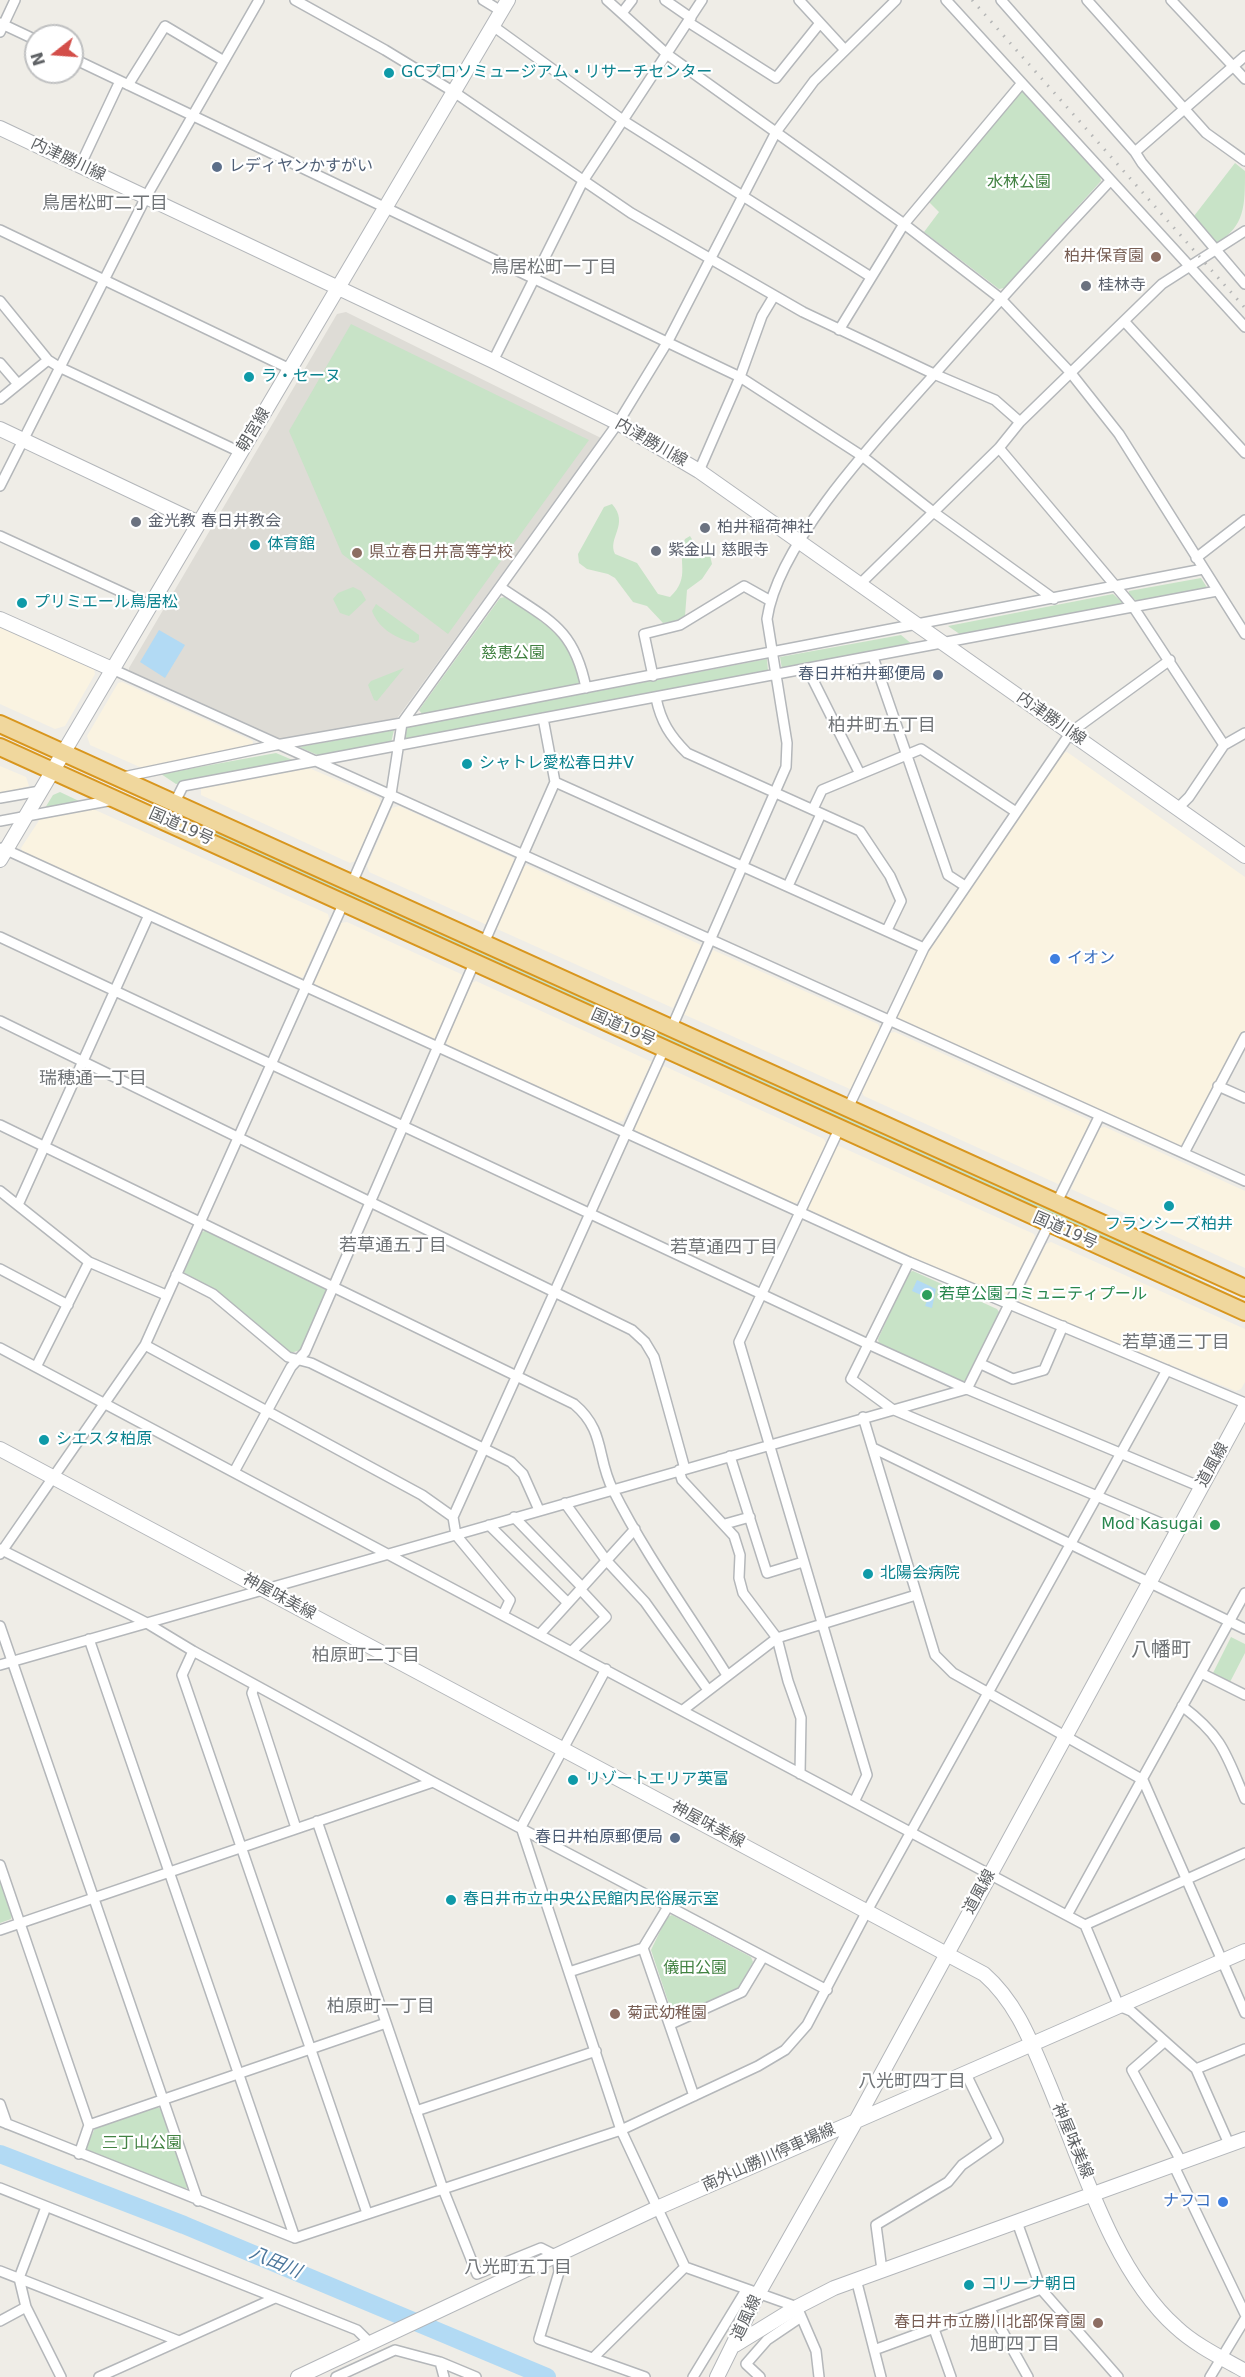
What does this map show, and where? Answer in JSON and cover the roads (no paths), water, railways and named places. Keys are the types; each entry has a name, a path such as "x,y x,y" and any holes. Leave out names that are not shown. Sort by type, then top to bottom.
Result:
{"highway":[{"name":"国道19号","path":"0,724 1245,1288"},
{"name":"国道19号","path":"0,747 1245,1312"}],"main road":[{"name":"朝宮線","path":"2,852 26,817 51,770 505,5"},
{"name":"内津勝川線","path":"0,128 493,361 618,423 699,471 1245,856"},
{"path":"0,429 199,523"},
{"path":"0,619 112,669"},
{"name":"道風線","path":"717,2377 735,2345 752,2292 857,2119 1245,1405"},
{"name":"神屋味美線","path":"0,1449 947,1953 995,1983 1015,2008 1032,2043 1122,2260 1145,2294 1178,2329 1245,2371"},
{"name":"南外山勝川停車場線","path":"298,2377 657,2208 1245,1951"},
{"path":"735,2345 856,2279 1245,2139"}],"street":[{"path":"15,0 1,27 24,36"},
{"path":"0,486 147,197 258,0"},
{"path":"295,0 385,50 453,92 631,213 774,296 839,330 934,375 995,400 1020,422"},
{"path":"483,0 505,5"},
{"path":"607,0 668,55 904,224 1000,298 1070,372 1119,434 1245,634"},
{"path":"622,13 632,0"},
{"path":"665,0 690,20 776,78 820,23"},
{"path":"493,361 583,181 668,55 702,0"},
{"path":"799,0 845,50"},
{"path":"351,883 391,794 402,723 618,423 668,341 776,132 814,81 896,0"},
{"path":"946,0 1245,327"},
{"path":"1001,0 1136,152 1142,163 1245,284"},
{"path":"1087,0 1182,109 1206,133 1245,161"},
{"path":"1171,0 1245,80"},
{"path":"80,166 124,83 165,26 224,61"},
{"path":"493,26 624,121 871,277"},
{"path":"1136,152 1182,109 1245,56"},
{"path":"84,64 740,377 862,456 932,511 1054,599"},
{"path":"839,330 904,224 1022,83"},
{"path":"672,1028 786,767 787,743 767,619 770,600 777,580 800,542 862,456 1000,298 1110,181"},
{"path":"0,230 290,369"},
{"path":"860,584 932,511 999,448 1020,422 1070,372 1162,284 1245,231"},
{"path":"699,471 740,377 762,316 774,296"},
{"path":"0,301 48,360 59,367 240,452"},
{"path":"1124,321 1245,453"},
{"path":"0,399 48,360"},
{"path":"0,363 18,384"},
{"path":"999,448 1134,608 1224,745"},
{"path":"1196,558 1245,520"},
{"path":"0,536 150,605"},
{"path":"120,777 276,745 653,676 1203,569"},
{"path":"653,676 644,634 680,625 744,586 770,600"},
{"path":"500,587 548,620 569,639 576,651 586,688"},
{"path":"175,802 183,786 656,698 775,670 807,668 873,657 1217,591"},
{"path":"873,657 948,875 965,886"},
{"path":"848,1108 924,948 1071,732 1170,660"},
{"path":"807,668 860,774"},
{"path":"112,669 276,745 391,794 524,858 1245,1181"},
{"path":"656,698 660,718 687,753 860,831 890,876 901,902 887,930"},
{"path":"484,943 524,858 555,782 543,718"},
{"path":"1178,808 1224,745 1245,733"},
{"path":"788,886 817,811 822,789 921,749 1016,812"},
{"path":"555,782 924,948"},
{"path":"0,798 40,791"},
{"path":"0,821 118,799"},
{"path":"2,852 909,1262 1245,1405"},
{"path":"344,902 145,1345 1,1551 145,1622 193,1651 433,1782 827,1990"},
{"path":"18,1205 148,917"},
{"path":"0,937 868,1344 967,1389 1201,1487"},
{"path":"234,1472 291,1366 305,1352 475,962"},
{"path":"0,1020 632,1330 645,1342 654,1357 682,1469 682,1480 734,1536 740,1555 739,1578 743,1593 777,1638 801,1718 800,1774"},
{"path":"1184,1153 1245,1037"},
{"path":"503,1615 510,1600 456,1535 453,1517 665,1047"},
{"path":"1218,1086 1245,1098"},
{"path":"1057,1202 1099,1117"},
{"path":"0,1125 574,1404 588,1417 598,1436 612,1489 727,1675"},
{"path":"840,1128 760,1292 739,1342 867,1775 854,1802"},
{"path":"0,1191 89,1262 166,1295"},
{"path":"0,1665 967,1389 1049,1224"},
{"path":"36,1367 89,1262"},
{"path":"909,1262 851,1379 892,1409 1177,1530"},
{"path":"0,1269 68,1305"},
{"path":"176,1275 213,1294 288,1357 299,1360 511,1462 523,1474 539,1510"},
{"path":"981,1364 1013,1379 1044,1370 1063,1326"},
{"path":"145,1345 422,1495 453,1517"},
{"path":"0,1348 1085,1925 1119,2006 1131,2012 1196,2069 1229,2144"},
{"path":"0,2104 3,2122 295,2238 621,2130 785,2050 807,2025 827,1990 867,1911 1094,1496 1167,1370"},
{"path":"863,1417 935,1655 953,1673 1143,1780 1245,2013"},
{"path":"873,1448 1245,1629"},
{"path":"730,1456 767,1573 803,1562"},
{"path":"565,1503 606,1560 645,1602 708,1690"},
{"path":"514,1517 606,1617 572,1651"},
{"path":"725,1524 750,1517"},
{"path":"489,1525 568,1603"},
{"path":"540,1634 635,1529"},
{"path":"1067,1915 1245,1593"},
{"path":"683,1710 777,1638 916,1595"},
{"path":"0,1626 198,2201"},
{"path":"89,1639 295,2238"},
{"path":"193,1651 182,1675 367,2213"},
{"path":"606,1669 521,1827 621,2130 685,2267 799,2312 816,2351 819,2377"},
{"path":"1202,1673 1245,1695"},
{"path":"255,1684 252,1693 296,1828"},
{"path":"1182,1706 1208,1726 1222,1744 1245,1798"},
{"path":"0,1930 433,1782"},
{"path":"316,1821 443,2188 477,2274 541,2248 556,2256 560,2272 539,2339 645,2377"},
{"path":"1085,1925 1245,1853"},
{"path":"0,1865 89,2125 79,2154"},
{"path":"569,1972 643,1948 669,1905"},
{"path":"643,1948 694,2096"},
{"path":"671,2024 742,1992 763,1957"},
{"path":"89,2125 386,2023"},
{"path":"1164,2042 1132,2070 1177,2162 1245,2314"},
{"path":"1196,2069 1245,2049"},
{"path":"416,2111 596,2051"},
{"path":"882,2270 876,2225 948,2182 962,2165 998,2140 965,2072"},
{"path":"0,2188 357,2330 370,2343"},
{"path":"46,2207 19,2278 27,2307 61,2377"},
{"path":"1017,2222 1041,2289 1118,2377"},
{"path":"594,2358 685,2267"},
{"path":"0,2271 179,2341"},
{"path":"856,2279 880,2377"},
{"path":"874,2350 1041,2289"},
{"path":"693,2377 752,2292"},
{"path":"99,2377 275,2298"},
{"path":"0,2321 27,2307"},
{"path":"990,2309 1028,2377"},
{"path":"760,2377 746,2364 767,2340 799,2312"},
{"path":"1210,2377 1245,2319"},
{"path":"934,2329 951,2377"},
{"path":"336,2377 395,2350 440,2362 476,2377"},
{"path":"440,2362 444,2377"}],"water":[{"path":"159,630 185,645 165,678 140,662"},
{"name":"若草公園コミュニティプール","path":"917,1280 936,1289 932,1308 925,1306 928,1298 912,1291"}],"waterway":[{"name":"八田川","path":"0,2154 184,2225 547,2377"}],"railway":[{"path":"972,0 1245,308"}],"place":[{"name":"GCプロソミュージアム・リサーチセンター","path":"389,73"},
{"name":"レディヤンかすがい","path":"217,167"},
{"name":"柏井保育園","path":"1156,257"},
{"name":"桂林寺","path":"1086,286"},
{"name":"ラ・セーヌ","path":"249,377"},
{"name":"金光教 春日井教会","path":"136,522"},
{"name":"柏井稲荷神社","path":"705,528"},
{"name":"体育館","path":"255,545"},
{"name":"紫金山 慈眼寺","path":"656,551"},
{"name":"県立春日井高等学校","path":"357,553"},
{"name":"プリミエール鳥居松","path":"22,603"},
{"name":"春日井柏井郵便局","path":"938,675"},
{"name":"シャトレ愛松春日井V","path":"467,764"},
{"name":"イオン","path":"1055,959"},
{"name":"フランシーズ柏井","path":"1169,1206"},
{"name":"若草公園コミュニティプール","path":"927,1295"},
{"name":"シエスタ柏原","path":"44,1440"},
{"name":"Mod Kasugai","path":"1215,1525"},
{"name":"北陽会病院","path":"868,1574"},
{"name":"リゾートエリア英富","path":"573,1780"},
{"name":"春日井柏原郵便局","path":"675,1838"},
{"name":"春日井市立中央公民館内民俗展示室","path":"451,1900"},
{"name":"菊武幼稚園","path":"615,2014"},
{"name":"ナフコ","path":"1223,2202"},
{"name":"コリーナ朝日","path":"969,2285"},
{"name":"春日井市立勝川北部保育園","path":"1098,2323"}],"district":[{"name":"鳥居松町二丁目","path":"105,204"},
{"name":"鳥居松町一丁目","path":"554,268"},
{"name":"柏井町五丁目","path":"882,726"},
{"name":"瑞穂通一丁目","path":"93,1079"},
{"name":"若草通五丁目","path":"393,1246"},
{"name":"若草通四丁目","path":"724,1248"},
{"name":"若草通三丁目","path":"1176,1343"},
{"name":"八幡町","path":"1161,1651"},
{"name":"柏原町二丁目","path":"366,1656"},
{"name":"柏原町一丁目","path":"381,2007"},
{"name":"八光町四丁目","path":"912,2082"},
{"name":"八光町五丁目","path":"518,2268"},
{"name":"旭町四丁目","path":"1015,2345"}],"park label":[{"name":"水林公園","path":"1019,183"},
{"name":"慈恵公園","path":"513,654"},
{"name":"儀田公園","path":"695,1969"},
{"name":"三丁山公園","path":"142,2144"}]}
